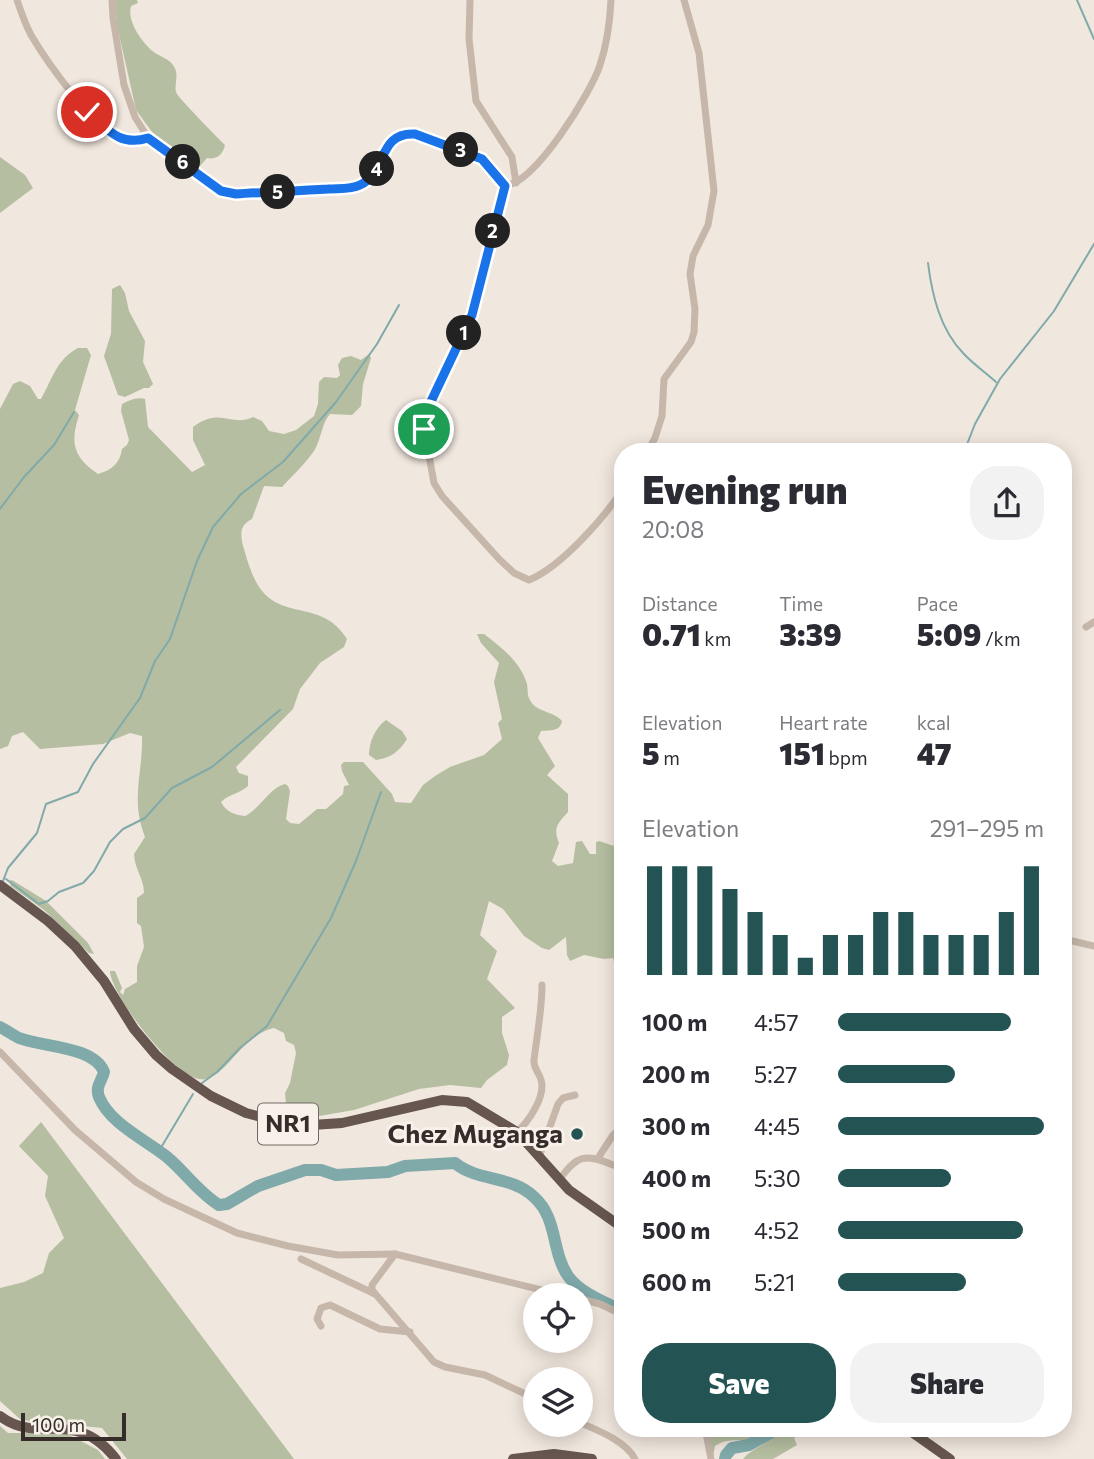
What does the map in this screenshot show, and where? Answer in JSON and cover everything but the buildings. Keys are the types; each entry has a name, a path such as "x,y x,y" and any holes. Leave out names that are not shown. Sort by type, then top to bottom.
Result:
{"highway":[{"name":"NR1","path":"0,885 48,921 75,946 104,981 134,1029 156,1055 198,1088 226,1104 271,1121 297,1126 342,1123 420,1104 456,1101 478,1107 517,1132 569,1190 614,1221"},
{"path":"0,1416 16,1425 31,1428 64,1428 82,1432 104,1444 116,1459"},
{"path":"919,1437 950,1459"},
{"path":"513,1459 554,1454 592,1459"}],"street":[{"path":"17,0 31,36 87,112 112,134 126,141 136,142 148,138"},
{"path":"113,0 113,18 124,85 135,117 148,138 221,191 236,194 359,186 376,170 390,142 407,134 415,134 482,159 505,186"},
{"path":"470,0 469,39 476,101 512,157 516,183"},
{"path":"505,186 516,183 538,163 592,87 601,64 611,17 611,0"},
{"path":"652,443 662,416 664,379 691,342 694,332 695,309 690,274 693,256 708,225 714,191 699,53 684,0"},
{"path":"505,186 472,315 437,385 424,420 433,482 450,507 499,559 524,580 529,580 548,568 584,537 614,502"},
{"path":"1086,627 1094,622"},
{"path":"1072,941 1094,946"},
{"path":"517,1132 533,1111 541,1092 542,1082 533,1064 542,985"},
{"path":"0,1052 96,1149 136,1182 164,1199 237,1233 288,1247 338,1255 395,1254 523,1285"},
{"path":"539,1158 558,1104 563,1098 575,1096"},
{"path":"598,1158 614,1135"},
{"path":"559,1180 578,1159 589,1156 613,1165"},
{"path":"395,1254 372,1286 429,1357 439,1365 485,1376 523,1393"},
{"path":"302,1259 376,1294"},
{"path":"593,1303 614,1311"},
{"path":"321,1326 317,1319 321,1308 330,1306 380,1329 410,1332"},
{"path":"593,1429 616,1441 633,1454 635,1459"},
{"path":"707,1437 711,1459"}],"green space":[{"path":"115,0 137,0 138,3 131,6 130,12 135,30 151,50 173,65 176,72 176,92 225,145 219,156 207,158 195,168 155,136 136,110 117,25"},
{"path":"0,157 25,175 33,188 0,213"},
{"path":"120,285 125,293 129,311 145,341 143,362 153,384 125,397 118,395 104,356 111,334 112,289"},
{"path":"78,348 87,348 91,355 75,410 79,415 74,441 83,462 98,474 114,465 127,445 129,440 121,411 122,404 128,401 145,399 148,427 192,472 205,465 193,440 193,427 211,418 246,420 253,417 262,421 269,431 284,434 296,430 314,416 318,404 319,382 324,377 337,378 340,375 338,365 342,358 351,356 361,360 369,354 371,358 363,384 361,406 352,415 330,414 316,447 303,465 282,487 264,486 252,519 245,524 241,533 251,570 263,592 283,605 327,619 338,627 347,639 344,647 320,663 300,689 293,709 236,767 239,773 248,776 248,786 221,802 231,812 245,816 275,789 285,784 290,791 286,819 290,823 299,824 317,809 326,809 343,794 344,786 349,785 342,771 341,765 344,762 363,762 392,794 395,802 411,803 423,785 435,776 450,767 484,755 502,739 498,723 502,719 494,682 499,663 481,643 477,634 484,634 510,656 524,676 532,704 562,721 557,729 541,731 538,738 555,766 547,775 568,794 568,812 557,826 559,843 552,861 558,866 573,863 576,842 582,841 590,854 596,854 596,842 599,841 614,846 614,962 613,958 584,955 570,961 566,937 549,950 542,948 524,936 503,909 489,901 480,935 497,951 487,979 515,1008 502,1017 502,1033 509,1055 507,1065 481,1088 450,1085 419,1089 354,1110 319,1116 287,1116 285,1093 290,1083 296,1053 294,1045 286,1041 284,1033 274,1028 263,1032 245,1045 214,1075 206,1079 194,1078 180,1069 148,1037 121,999 110,971 115,971 123,995 125,989 137,982 137,966 144,947 141,926 137,923 137,898 144,893 144,888 134,854 145,837 138,810 142,736 130,733 103,744 40,749 23,732 12,736 8,746 0,749 0,409 13,384 20,381 30,386 38,399 41,399 60,364"},
{"path":"386,720 402,731 407,739 394,754 376,760 369,755 370,745 376,731"},
{"path":"12,880 46,901 88,943 94,954 89,953 44,910 11,886 9,881"},
{"path":"41,1122 294,1459 127,1459 102,1428 21,1420 0,1401 0,1288 24,1282 43,1273 49,1253 64,1238 45,1196 48,1176 19,1146"},
{"path":"0,1426 8,1433 35,1433 56,1428 98,1450 105,1459 0,1459"},
{"path":"709,1437 760,1437 719,1443 715,1446 713,1456"},
{"path":"776,1437 795,1437 797,1445 773,1459 743,1459"}],"waterway":[{"path":"1077,0 1094,39"},
{"path":"968,443 1000,379 1054,311 1094,244"},
{"path":"928,263 935,299 948,333 967,357 996,382"},
{"path":"3,881 8,868 37,833 46,804 78,792 93,764 140,698 155,661 170,639 197,561 213,527 241,494 283,462 336,402 377,344 399,305"},
{"path":"0,509 24,477 54,445 74,412"},
{"path":"6,879 39,904 59,892 83,883 94,871 110,842 123,829 145,818 172,788 212,767 280,710"},
{"path":"202,1083 267,1026 331,918 356,861 381,792"},
{"path":"0,1027 19,1038 79,1052 98,1063 104,1072 98,1087 104,1107 129,1131 167,1157 205,1195 219,1205 227,1204 258,1186 305,1170 321,1170 336,1175 388,1172 405,1166 455,1163 474,1173 515,1185 534,1197 547,1215 568,1276 586,1292 614,1306"},
{"path":"159,1151 193,1094"},
{"path":"725,1459 732,1448 749,1445 764,1437"}],"place":[{"name":"Chez Muganga","path":"577,1134"}],"route":[{"path":"87,112 112,134 126,141 136,142 148,138 221,191 236,194 359,186 376,170 390,142 407,134 415,134 482,159 505,186 472,315 437,385 426,412 424,429"}]}
